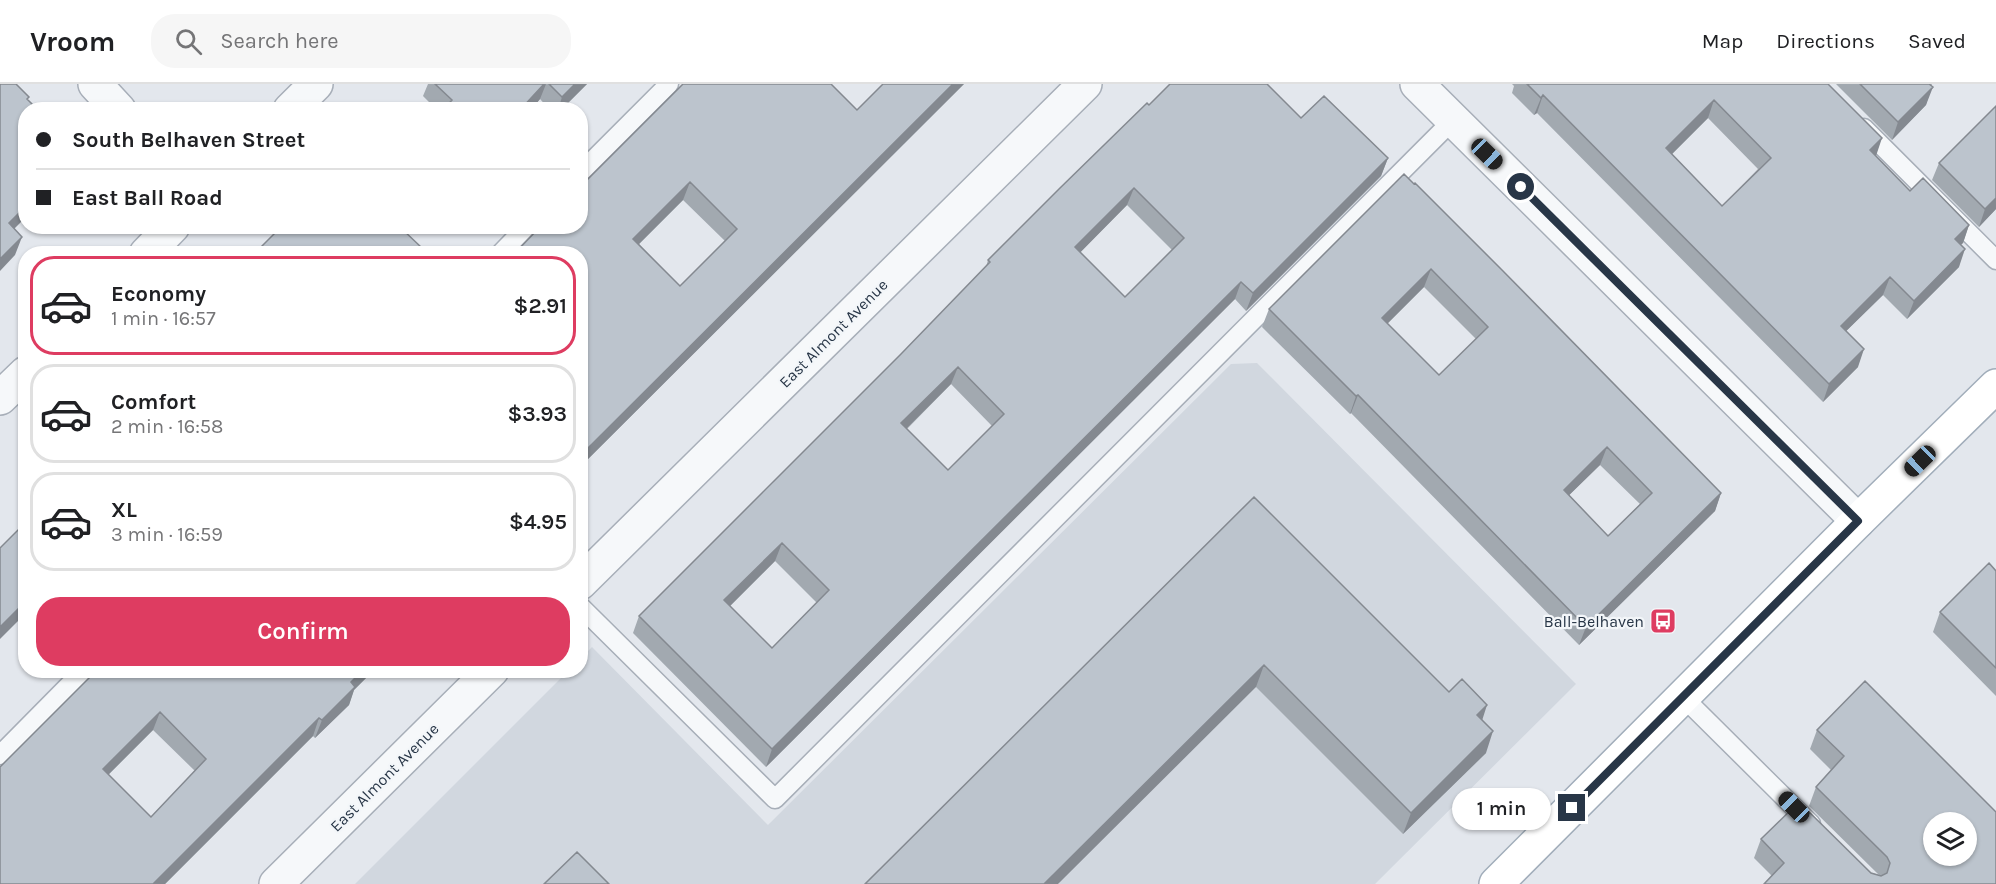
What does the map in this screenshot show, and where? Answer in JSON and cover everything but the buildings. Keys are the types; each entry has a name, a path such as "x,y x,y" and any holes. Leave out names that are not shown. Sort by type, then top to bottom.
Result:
{"main road":[{"path":"1496,884 1996,386"}],"street":[{"path":"94,84 111,102"},
{"path":"298,102 316,84"},
{"name":"East Almont Avenue","path":"588,575 1085,84"},
{"path":"1417,84 1858,521"},
{"path":"154,246 165,234"},
{"path":"0,398 18,381"},
{"name":"East Almont Avenue","path":"276,884 484,678"}],"lane":[{"path":"588,165 669,84"},
{"path":"1854,117 1996,260"},
{"path":"588,614 775,799 1453,120"},
{"path":"508,246 519,234"},
{"path":"0,755 76,678"},
{"path":"1683,697 1826,839"}],"shaded area":[{"path":"1257,363 1576,684 1375,884 355,884 561,678 588,678 588,651 592,647 768,825 1231,364"}],"place":[{"name":"Ball-Belhaven","path":"1663,621"}],"route":[{"path":"1521,187 1858,521 1572,808"}]}
